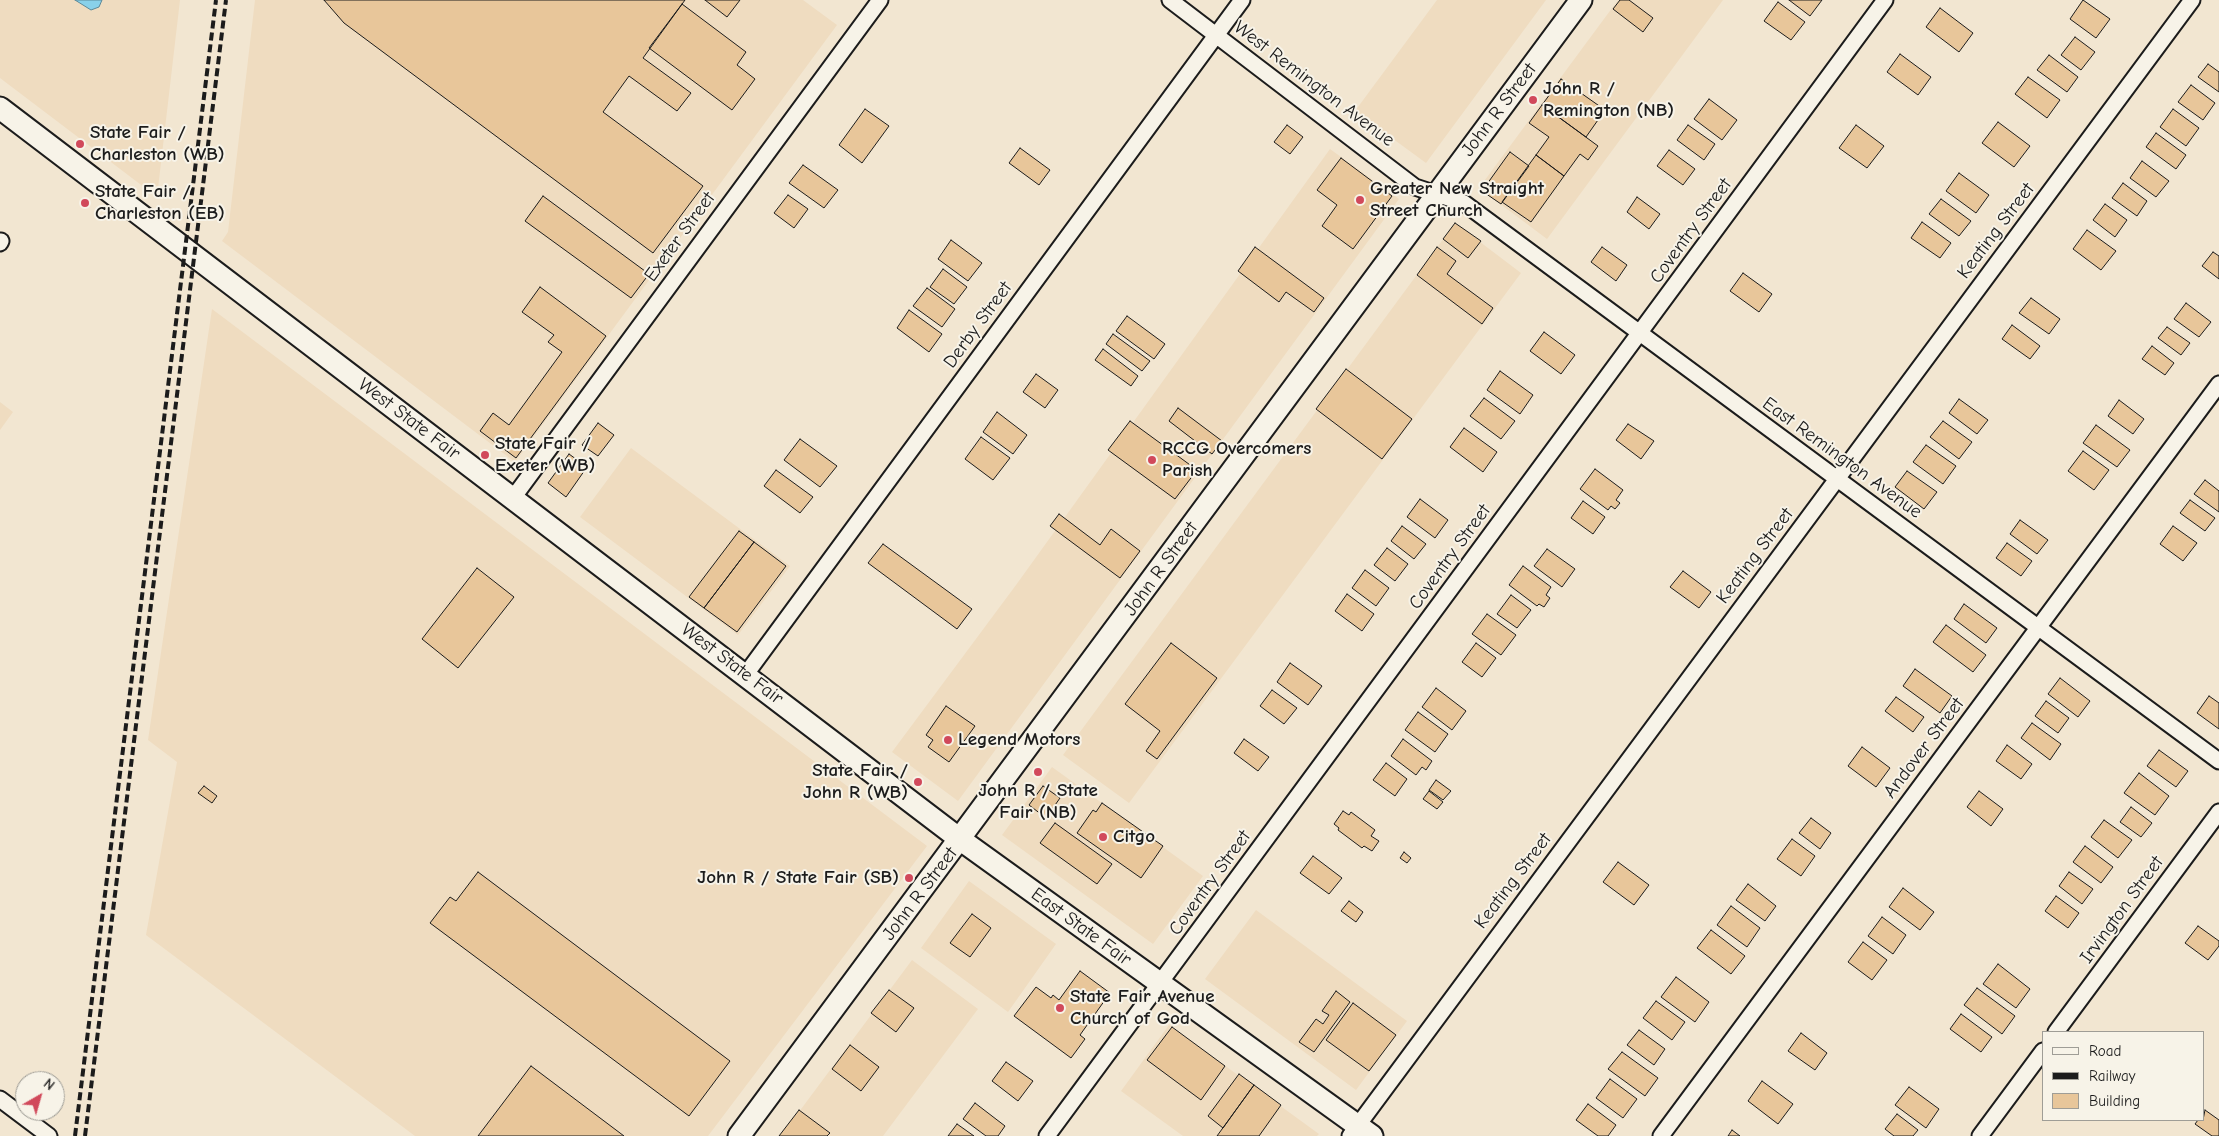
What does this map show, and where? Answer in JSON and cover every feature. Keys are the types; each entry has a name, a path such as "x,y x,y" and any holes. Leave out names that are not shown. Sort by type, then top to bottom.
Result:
{"street":[{"name":"Exeter Street","path":"513,498 880,0"},
{"name":"West Remington Avenue","path":"1170,0 1415,187 1437,194"},
{"name":"Derby Street","path":"746,674 1242,0"},
{"name":"John R Street","path":"739,1136 961,840 1581,0"},
{"name":"Coventry Street","path":"1047,1136 1885,0"},
{"name":"Keating Street","path":"1360,1132 1837,479 2192,0"},
{"name":"West State Fair","path":"0,108 746,674 961,840"},
{"name":"East Remington Avenue","path":"1437,194 1464,203 2219,761"},
{"name":"Andover Street","path":"1660,1136 2219,384"},
{"name":"Irvington Street","path":"2057,1031 2219,812"},
{"name":"East State Fair","path":"961,840 1360,1132"},
{"path":"1980,1136 2042,1052"},
{"path":"0,1099 49,1136"}],"shaded area":[{"path":"0,0 180,0 157,197 0,78"},
{"path":"255,0 803,0 837,25 515,462 222,241 228,232"},
{"path":"1437,0 1546,0 1426,163 1355,111"},
{"path":"1618,0 1723,0 1547,239 1479,188"},
{"path":"1330,149 1399,199 958,801 892,752 1016,585"},
{"path":"1455,223 1521,273 1129,803 1063,755"},
{"path":"212,309 927,846 708,1136 415,1136 146,935 177,762 148,740"},
{"path":"0,402 13,412 0,430"},
{"path":"631,448 790,566 738,635 580,517"},
{"path":"1052,767 1203,876 1153,944 1002,835"},
{"path":"969,881 1056,944 1008,1012 921,948"},
{"path":"1256,910 1407,1021 1356,1090 1205,979"},
{"path":"912,960 978,1009 883,1136 781,1136"},
{"path":"1169,1025 1319,1134 1317,1136 1183,1136 1121,1091"}],"water":[{"path":"75,0 102,0 99,7 91,10"}],"building":[{"path":"324,0 685,0 643,58 691,93 677,111 629,76 603,112 703,186 653,253 344,23"},
{"path":"705,0 740,0 727,17"},
{"path":"1620,0 1629,0 1653,18 1643,32 1613,9"},
{"path":"1789,0 1822,0 1810,16"},
{"path":"2083,0 2110,19 2096,38 2070,19"},
{"path":"1778,2 1805,22 1791,40 1764,21"},
{"path":"682,4 746,52 737,65 755,79 732,110 649,48"},
{"path":"1940,8 1973,33 1959,52 1926,27"},
{"path":"2075,37 2095,52 2081,70 2061,55"},
{"path":"1900,54 1931,77 1918,95 1887,72"},
{"path":"2049,55 2078,77 2067,92 2037,70"},
{"path":"2208,64 2219,72 2219,92 2198,77"},
{"path":"2028,77 2060,100 2047,118 2015,94"},
{"path":"1561,79 1605,110 1586,137 1542,105"},
{"path":"2191,85 2215,103 2203,120 2178,102"},
{"path":"1709,99 1737,120 1722,140 1694,119"},
{"path":"1542,105 1598,146 1588,160 1580,154 1564,176 1536,155 1549,137 1529,123"},
{"path":"865,109 889,126 862,163 839,145"},
{"path":"2173,109 2199,128 2186,146 2160,127"},
{"path":"1998,122 2030,146 2014,167 1982,143"},
{"path":"1287,125 1303,137 1290,154 1274,142"},
{"path":"1688,125 1715,144 1704,160 1677,140"},
{"path":"1856,125 1884,146 1867,168 1839,148"},
{"path":"2156,133 2186,155 2176,169 2146,147"},
{"path":"1020,148 1050,170 1039,185 1009,163"},
{"path":"1669,150 1695,169 1683,185 1657,166"},
{"path":"1510,152 1529,166 1501,204 1482,191"},
{"path":"1536,155 1564,176 1531,222 1502,202"},
{"name":"Greater New Straight Street Church","path":"1341,158 1392,196 1353,249 1322,226 1337,205 1317,190"},
{"path":"2142,161 2169,181 2156,197 2130,178"},
{"path":"803,165 838,190 824,208 789,183"},
{"path":"1959,173 1989,195 1976,213 1946,191"},
{"path":"2123,183 2147,201 2137,216 2112,198"},
{"path":"788,195 808,209 794,228 774,213"},
{"path":"543,196 649,274 631,298 525,221"},
{"path":"1637,197 1660,214 1649,229 1627,212"},
{"path":"1941,199 1971,221 1959,236 1929,214"},
{"path":"2105,204 2127,220 2115,237 2093,220"},
{"path":"1922,222 1951,243 1940,258 1911,238"},
{"path":"1455,223 1481,241 1468,258 1443,239"},
{"path":"2087,230 2116,251 2101,270 2073,249"},
{"path":"951,240 982,263 968,281 938,259"},
{"path":"1255,247 1324,298 1314,312 1286,292 1279,302 1238,271"},
{"path":"1437,247 1456,261 1447,274 1493,308 1482,324 1417,275"},
{"path":"1602,247 1627,265 1616,281 1591,262"},
{"path":"2213,252 2219,256 2219,279 2202,266"},
{"path":"943,269 967,287 954,304 930,287"},
{"path":"1743,273 1772,294 1759,312 1730,291"},
{"path":"540,287 606,336 516,458 480,431 493,413 509,425 562,352 548,342 554,335 522,312"},
{"path":"927,288 955,309 942,327 913,306"},
{"path":"2031,298 2060,319 2049,334 2019,313"},
{"path":"2186,303 2211,322 2199,337 2174,319"},
{"path":"909,310 942,334 929,352 897,328"},
{"path":"1127,316 1165,344 1154,359 1116,331"},
{"path":"2012,325 2040,346 2030,359 2002,339"},
{"path":"2167,327 2190,343 2181,355 2158,338"},
{"path":"1544,332 1575,355 1561,374 1530,351"},
{"path":"1113,334 1150,361 1142,371 1106,344"},
{"path":"2152,346 2174,363 2165,375 2142,359"},
{"path":"1103,349 1138,376 1131,386 1095,360"},
{"path":"1346,369 1412,419 1382,459 1316,409"},
{"path":"1500,371 1533,395 1520,414 1487,390"},
{"path":"1036,374 1058,390 1045,408 1023,392"},
{"path":"1484,398 1515,421 1501,439 1470,416"},
{"path":"1959,399 1988,420 1977,434 1949,413"},
{"path":"2119,400 2144,419 2133,434 2108,416"},
{"path":"1178,408 1222,441 1212,454 1169,421"},
{"path":"997,412 1027,435 1013,454 983,432"},
{"name":"RCCG Overcomers Parish","path":"1130,421 1197,470 1175,499 1108,450"},
{"path":"1943,421 1972,442 1959,459 1930,437"},
{"path":"598,423 614,435 598,456 582,445"},
{"path":"1628,424 1654,441 1641,459 1616,440"},
{"path":"2096,425 2130,450 2117,467 2083,443"},
{"path":"1464,428 1497,452 1483,472 1450,447"},
{"path":"981,437 1010,458 993,480 965,459"},
{"path":"800,439 837,466 820,487 784,460"},
{"path":"1926,445 1956,466 1943,484 1913,462"},
{"path":"2083,451 2109,470 2094,490 2068,471"},
{"path":"569,454 587,467 566,497 548,483"},
{"path":"1595,469 1623,490 1616,500 1620,503 1615,509 1611,506 1608,510 1580,489"},
{"path":"776,470 813,497 800,513 764,486"},
{"path":"1907,471 1937,492 1924,509 1895,487"},
{"path":"2205,480 2219,491 2219,512 2194,494"},
{"path":"1420,499 1448,520 1435,538 1407,517"},
{"path":"2190,500 2215,518 2205,531 2180,513"},
{"path":"1583,501 1605,517 1593,534 1571,518"},
{"path":"1059,514 1100,545 1111,529 1140,551 1120,578 1050,526"},
{"path":"2020,520 2048,540 2037,554 2010,534"},
{"path":"1402,526 1426,544 1414,559 1391,541"},
{"path":"2173,526 2197,543 2183,561 2160,544"},
{"path":"739,531 754,542 704,608 689,597"},
{"path":"754,542 786,566 737,632 704,608"},
{"path":"2007,543 2032,561 2021,576 1996,558"},
{"path":"883,544 972,609 957,629 868,563"},
{"path":"1387,548 1408,564 1395,581 1374,565"},
{"path":"1547,549 1575,569 1562,587 1534,566"},
{"path":"1523,566 1551,587 1546,595 1550,598 1544,607 1539,604 1537,606 1509,585"},
{"path":"477,568 514,597 458,668 422,639"},
{"path":"1365,570 1389,588 1376,606 1352,588"},
{"path":"1683,571 1711,592 1699,608 1670,587"},
{"path":"1347,594 1374,614 1362,631 1335,611"},
{"path":"1511,595 1531,610 1517,628 1497,614"},
{"path":"1964,604 1997,628 1986,643 1954,619"},
{"path":"1487,614 1516,635 1501,655 1472,634"},
{"path":"1946,625 1986,655 1973,672 1933,642"},
{"path":"1171,643 1217,678 1157,759 1146,751 1160,731 1125,704"},
{"path":"1476,643 1496,658 1482,677 1462,662"},
{"path":"1290,663 1322,686 1308,705 1277,682"},
{"path":"1915,669 1952,696 1940,713 1903,686"},
{"path":"2060,678 2090,701 2078,717 2048,694"},
{"path":"1436,688 1466,711 1452,730 1422,707"},
{"path":"1272,690 1297,708 1284,724 1260,706"},
{"path":"2209,696 2219,703 2219,729 2197,713"},
{"path":"1896,697 1924,717 1913,732 1885,711"},
{"path":"2046,701 2069,718 2058,733 2035,716"},
{"path":"946,706 975,726 949,762 928,747 933,740 926,735"},
{"path":"1418,712 1448,734 1435,752 1405,730"},
{"path":"2032,723 2061,744 2050,760 2021,738"},
{"path":"1244,739 1269,757 1258,771 1234,753"},
{"path":"1403,739 1432,761 1426,770 1422,767 1416,775 1391,756"},
{"path":"2007,745 2032,764 2021,779 1996,761"},
{"path":"1862,747 1890,768 1876,787 1848,766"},
{"path":"2159,750 2188,771 2176,787 2147,766"},
{"path":"1386,763 1407,779 1395,796 1373,780"},
{"path":"2139,773 2169,796 2155,815 2124,793"},
{"path":"1436,780 1451,791 1443,800 1429,790"},
{"path":"204,786 217,796 212,803 198,793"},
{"path":"1043,786 1060,798 1046,818 1029,805"},
{"path":"1429,791 1443,802 1437,809 1423,799"},
{"path":"1979,791 2003,809 1991,826 1967,807"},
{"path":"1102,803 1163,846 1141,878 1077,833 1093,810 1096,812"},
{"path":"2131,807 2152,823 2141,837 2120,822"},
{"path":"1343,811 1349,815 1351,812 1375,830 1371,836 1379,841 1372,851 1364,846 1362,848 1338,830 1339,828 1334,824"},
{"path":"1811,818 1831,833 1820,849 1799,833"},
{"path":"2104,820 2132,840 2118,858 2091,837"},
{"path":"1055,823 1112,864 1097,884 1040,843"},
{"path":"1792,839 1815,856 1801,876 1777,859"},
{"path":"2085,846 2113,867 2101,883 2073,862"},
{"path":"1404,852 1411,858 1407,863 1400,858"},
{"path":"1313,856 1342,878 1329,894 1300,873"},
{"path":"1618,862 1649,885 1634,905 1603,882"},
{"path":"478,872 730,1061 689,1116 430,923 450,897 456,901"},
{"path":"2069,872 2093,889 2082,904 2059,886"},
{"path":"1748,884 1776,906 1765,921 1736,900"},
{"path":"1903,888 1934,912 1920,930 1889,907"},
{"path":"2056,896 2079,913 2068,928 2045,911"},
{"path":"1349,901 1363,912 1356,922 1341,911"},
{"path":"1731,906 1760,928 1747,947 1717,925"},
{"path":"972,914 991,928 970,957 950,943"},
{"path":"1882,917 1906,935 1893,954 1868,936"},
{"path":"2198,926 2219,941 2219,946 2208,960 2185,943"},
{"path":"1711,930 1745,956 1731,974 1697,948"},
{"path":"1863,942 1887,960 1872,980 1848,962"},
{"path":"1998,964 2030,989 2016,1008 1983,984"},
{"name":"State Fair Avenue Church of God","path":"1080,971 1110,993 1080,1035 1085,1039 1071,1058 1014,1016 1036,987 1051,998 1053,995 1059,1000"},
{"path":"1676,977 1709,1002 1695,1022 1661,997"},
{"path":"1977,988 2015,1016 2002,1034 1964,1005"},
{"path":"889,990 914,1008 896,1032 871,1013"},
{"path":"1336,991 1350,1002 1314,1052 1299,1042 1316,1019 1323,1024 1329,1015 1322,1011"},
{"path":"1656,1001 1685,1022 1672,1040 1643,1018"},
{"path":"1353,1003 1396,1035 1369,1071 1326,1040"},
{"path":"1961,1014 1992,1037 1981,1052 1950,1029"},
{"path":"1172,1027 1225,1066 1201,1100 1147,1060"},
{"path":"1639,1030 1665,1049 1654,1065 1627,1045"},
{"path":"1801,1033 1827,1053 1815,1070 1788,1051"},
{"path":"850,1045 879,1067 861,1091 832,1069"},
{"path":"1622,1052 1658,1078 1645,1096 1608,1069"},
{"path":"1006,1062 1033,1081 1018,1101 992,1081"},
{"path":"531,1066 624,1136 478,1136"},
{"path":"1239,1074 1254,1085 1223,1128 1208,1116"},
{"path":"1610,1079 1637,1099 1623,1118 1596,1098"},
{"path":"1762,1081 1793,1104 1778,1124 1748,1101"},
{"path":"1254,1085 1281,1105 1259,1136 1217,1136"},
{"path":"1909,1087 1939,1109 1926,1128 1895,1105"},
{"path":"975,1103 1005,1126 998,1136 986,1136 963,1119"},
{"path":"1588,1104 1616,1125 1608,1136 1598,1136 1576,1120"},
{"path":"799,1110 830,1133 827,1136 779,1136"},
{"path":"2205,1110 2219,1120 2219,1136 2212,1136 2195,1124 2197,1121 2204,1121"},
{"path":"1897,1114 1918,1130 1913,1136 1894,1136 1885,1129"},
{"path":"957,1124 974,1136 948,1136"},
{"path":"1732,1130 1740,1136 1728,1136"}],"railway":[{"path":"75,1136 216,0"},
{"path":"85,1136 226,0"}],"place":[{"name":"John R / Remington (NB)","path":"1533,100"},
{"name":"State Fair / Charleston (WB)","path":"80,144"},
{"name":"Greater New Straight Street Church","path":"1360,200"},
{"name":"State Fair / Charleston (EB)","path":"85,203"},
{"name":"State Fair / Exeter (WB)","path":"485,455"},
{"name":"RCCG Overcomers Parish","path":"1152,460"},
{"name":"Legend Motors","path":"948,740"},
{"name":"John R / State Fair (NB)","path":"1038,772"},
{"name":"State Fair / John R (WB)","path":"918,782"},
{"name":"Citgo","path":"1103,837"},
{"name":"John R / State Fair (SB)","path":"909,878"},
{"name":"State Fair Avenue Church of God","path":"1060,1008"}]}
